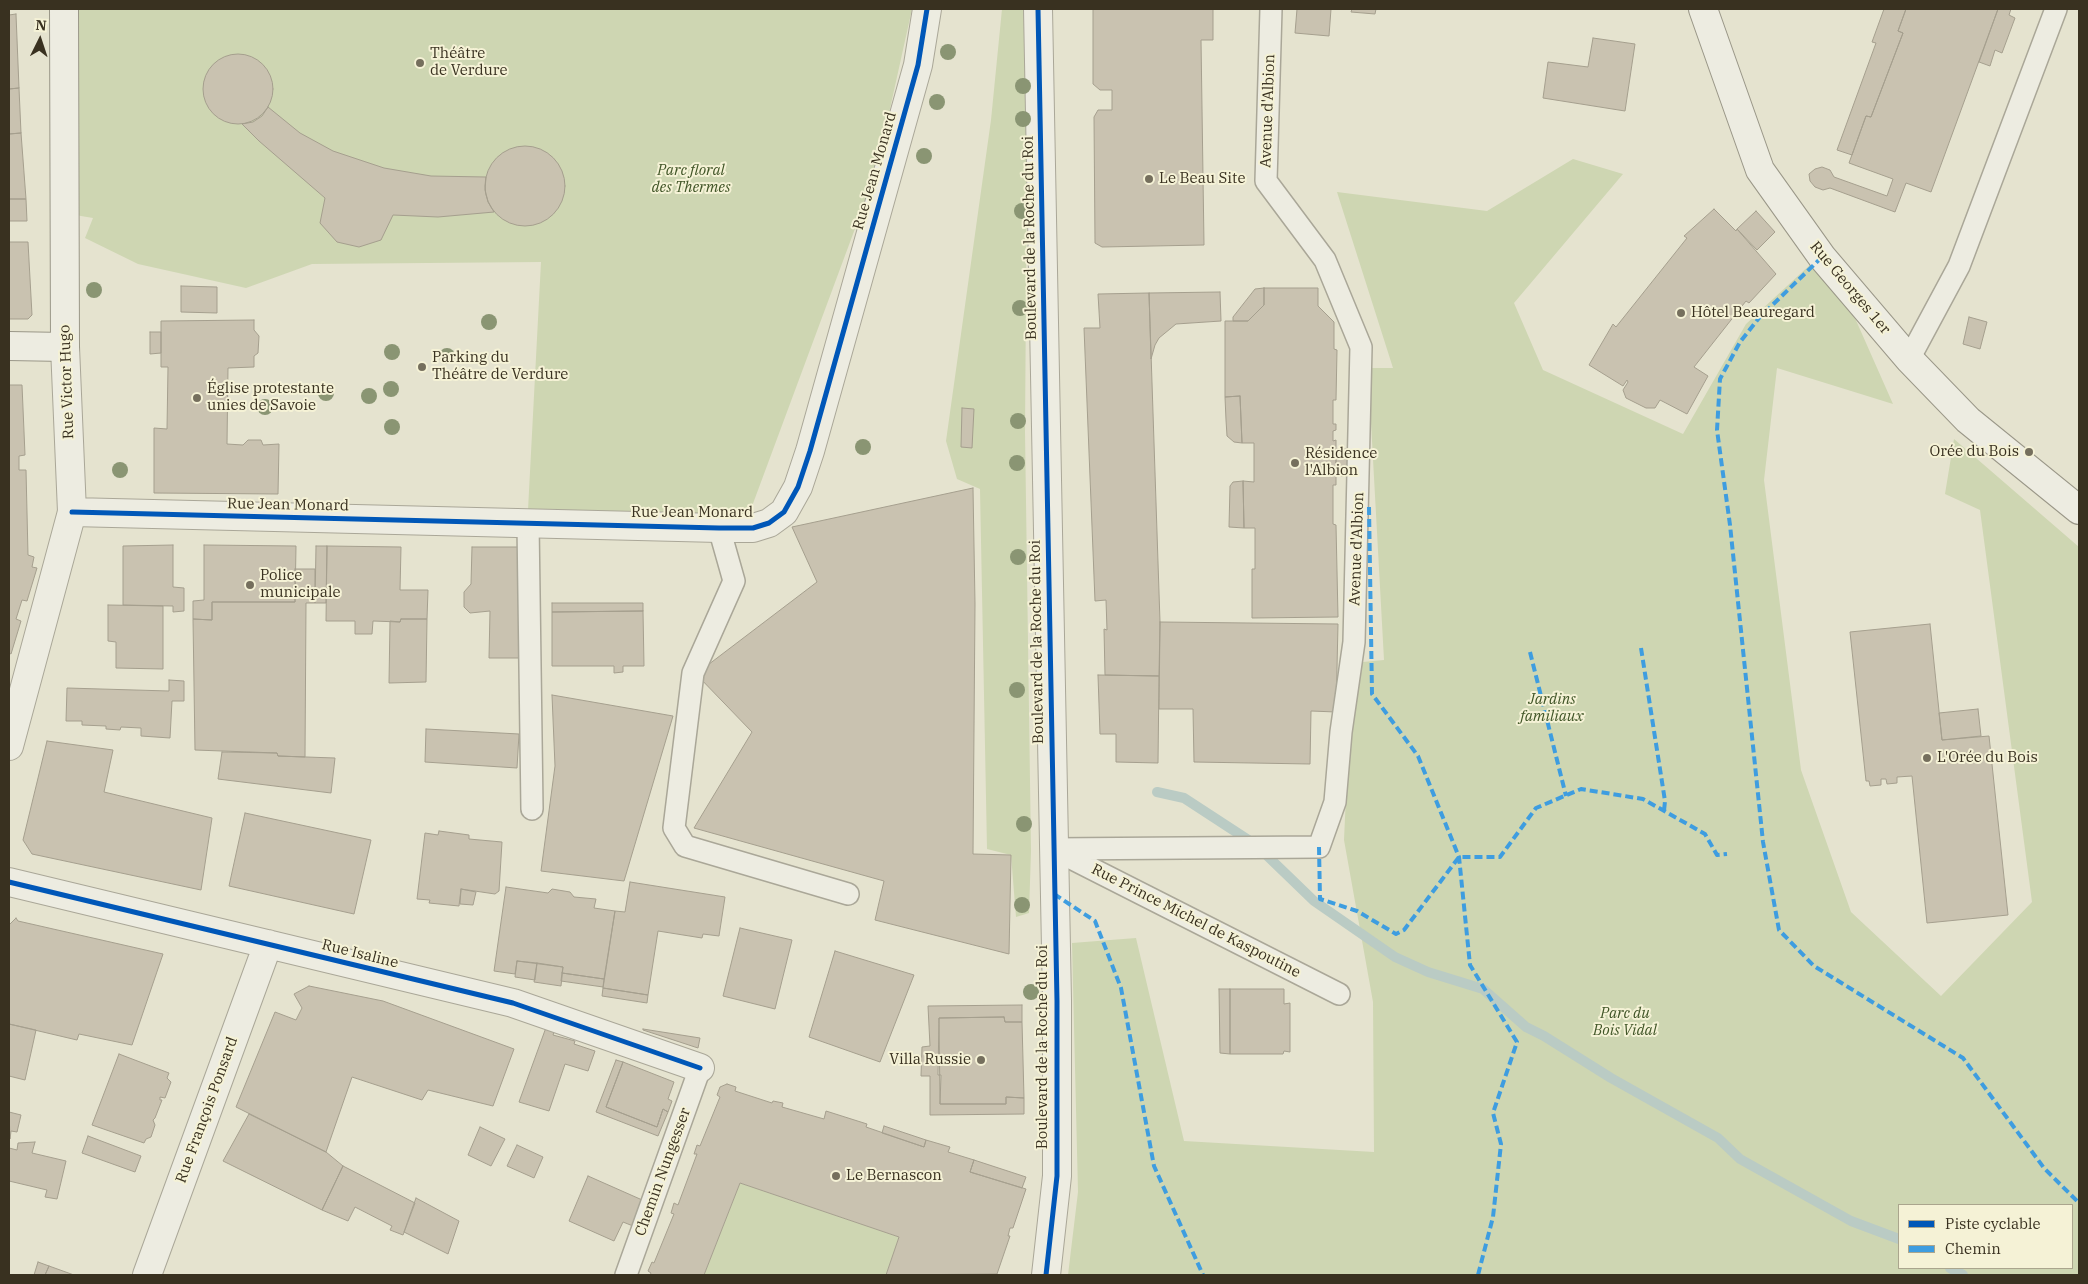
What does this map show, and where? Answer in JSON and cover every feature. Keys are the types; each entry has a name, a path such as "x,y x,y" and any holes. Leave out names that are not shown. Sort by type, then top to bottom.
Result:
{"street":[{"name":"Rue Victor Hugo","path":"9,746 72,512 65,347 64,9"},
{"name":"Rue Jean Monard","path":"72,512 719,528 753,528 769,523 784,512 798,486 810,451 918,65 928,9"},
{"name":"Boulevard de la Roche du Roi","path":"1038,9 1056,1001 1057,1176 1046,1275"},
{"name":"Rue Georges 1er","path":"1703,9 1760,170 1822,257 1908,359 1968,420 2079,510"},
{"path":"9,346 65,347"},
{"name":"Rue Isaline","path":"9,882 513,1003 700,1068"},
{"name":"Rue François Ponsard","path":"147,1275 268,944"}],"lane":[{"name":"Avenue d'Albion","path":"1053,849 1319,847 1335,802 1341,732 1354,642 1361,347 1325,260 1266,181 1271,9"},
{"path":"1908,359 1959,266 2056,9"},
{"path":"528,523 532,810"},
{"path":"719,528 734,581 693,673 674,828 685,846 848,894"},
{"name":"Rue Prince Michel de Kaspoutine","path":"1053,849 1339,994"},
{"name":"Chemin Nungesser","path":"626,1275 700,1068"}],"green space":[{"name":"Parc floral des Thermes","path":"79,9 912,9 876,172 748,517 528,510 541,262 312,264 246,288 138,264 85,238 93,218 75,215"},
{"path":"1002,9 1028,9 1025,432 1031,851 1029,913 1016,917 1011,855 987,849 980,489 957,479 946,441 991,120"},
{"name":"Parc du Bois Vidal","path":"1573,159 1623,174 1514,303 1543,370 1683,434 1746,324 1813,262 1847,300 1893,404 1777,368 1764,480 1801,770 1851,912 1941,996 2032,902 1980,510 1945,494 1954,439 2079,547 2079,1275 1068,1275 1078,1192 1072,943 1136,938 1184,1141 1374,1152 1373,1002 1344,840 1352,663 1384,660 1368,368 1393,368 1337,192 1487,211"},
{"path":"740,1183 899,1237 886,1275 704,1275"}],"building":[{"name":"Le Beau Site","path":"1093,9 1213,9 1213,40 1201,40 1204,245 1102,247 1095,243 1094,117 1098,110 1112,110 1112,90 1100,90 1093,84"},
{"path":"1297,9 1331,9 1329,36 1295,33"},
{"path":"1352,9 1376,9 1375,14 1351,12"},
{"path":"1884,9 1906,9 1898,31 1903,33 1871,117 1866,116 1852,155 1837,150 1876,43 1872,42"},
{"path":"1906,9 1998,9 1931,192 1906,183 1895,212 1830,188 1823,190 1815,187 1810,181 1809,174 1815,169 1822,167 1830,170 1834,177 1887,196 1893,179 1849,163 1866,116 1871,117 1903,33 1898,31"},
{"path":"1998,9 2011,9 2009,15 2015,18 2002,53 1995,50 1990,66 1979,62"},
{"path":"16,14 19,88 9,89 9,15"},
{"path":"1593,38 1635,44 1625,111 1543,98 1548,62 1588,67"},
{"path":"231,54 245,54 258,60 267,69 273,82 271,102 263,114 245,124 231,124 218,118 209,109 203,96 203,82 209,69 218,60"},
{"path":"19,88 21,133 9,134 9,89"},
{"path":"268,107 300,133 333,151 384,168 431,176 486,177 485,190 488,202 494,212 438,217 393,215 381,240 359,247 337,242 320,223 325,198 242,124 253,122 262,116"},
{"path":"21,133 26,199 9,199 9,134"},
{"path":"525,146 540,149 553,158 562,171 565,186 562,201 553,214 540,223 525,226 510,223 497,214 488,201 485,186 488,171 497,158 510,149"},
{"path":"9,199 26,199 27,221 9,221"},
{"name":"Hôtel Beauregard","path":"1714,209 1736,231 1737,229 1776,274 1749,303 1746,301 1694,367 1708,376 1687,414 1660,400 1655,408 1646,408 1626,398 1623,390 1628,382 1627,380 1623,386 1589,365 1613,324 1616,327 1687,238 1684,236"},
{"path":"1756,211 1775,232 1757,250 1737,229"},
{"path":"9,242 28,242 32,315 28,319 9,319"},
{"path":"181,286 217,287 217,313 181,312"},
{"path":"1264,288 1264,305 1248,321 1233,321 1233,317 1255,289"},
{"name":"Résidence l'Albion","path":"1264,288 1318,288 1318,306 1334,322 1334,349 1337,350 1336,400 1333,400 1333,424 1336,424 1336,430 1333,431 1333,441 1336,440 1336,485 1333,485 1333,524 1336,525 1338,617 1252,618 1252,569 1255,569 1255,528 1244,528 1243,481 1254,482 1254,443 1242,443 1240,396 1225,397 1225,321 1248,321 1264,305"},
{"path":"1220,292 1221,321 1176,324 1159,338 1151,359 1149,293"},
{"path":"1149,293 1160,622 1159,676 1105,675 1104,629 1107,630 1106,600 1095,601 1084,328 1100,328 1098,294"},
{"path":"1969,317 1987,322 1980,349 1963,344"},
{"name":"Église protestante unies de Savoie","path":"254,320 254,330 259,336 258,353 254,356 254,367 228,368 227,444 243,445 248,440 261,440 263,445 279,444 278,494 154,493 154,428 167,429 168,367 161,367 161,321"},
{"path":"150,332 161,332 161,353 150,354"},
{"path":"9,385 22,385 25,455 19,456 19,470 26,470 28,555 34,557 32,567 37,568 27,601 22,600 16,619 21,621 11,654 9,653"},
{"path":"1240,396 1242,443 1234,442 1227,436 1225,397"},
{"path":"962,408 974,409 972,448 961,447"},
{"path":"1336,449 1357,449 1357,476 1336,476"},
{"path":"1243,481 1244,528 1229,527 1230,486 1233,482"},
{"path":"973,488 975,604 973,854 1011,855 1009,954 875,920 884,881 694,828 752,732 696,674 817,582 792,527"},
{"path":"173,545 173,587 184,588 184,611 173,612 173,606 123,605 123,546"},
{"name":"Police municipale","path":"204,545 296,546 295,602 212,602 212,620 193,619 193,601 204,600"},
{"path":"316,546 327,546 326,603 315,603"},
{"path":"327,546 401,547 400,590 428,590 427,619 401,619 400,622 373,621 372,634 355,634 355,621 326,621"},
{"path":"472,547 519,547 520,658 489,658 490,611 470,613 464,607 464,592 471,584"},
{"path":"295,569 315,569 315,603 306,603 305,757 278,756 277,753 195,750 193,619 212,620 212,602 295,602"},
{"path":"552,603 643,603 643,611 552,612"},
{"path":"108,605 163,606 163,669 116,668 116,642 108,641"},
{"path":"643,611 644,666 623,666 623,672 614,673 614,666 552,666 552,612"},
{"path":"401,619 427,619 426,682 389,683 390,621 400,622"},
{"path":"1160,622 1338,624 1336,712 1311,711 1310,764 1194,762 1193,709 1159,709"},
{"name":"L'Orée du Bois","path":"1930,624 1942,740 1989,736 2008,915 1927,923 1912,776 1897,777 1897,783 1887,784 1886,779 1881,779 1881,785 1870,786 1869,781 1866,781 1850,632"},
{"path":"1098,675 1159,676 1158,763 1116,762 1116,734 1100,734"},
{"path":"169,680 184,681 184,701 172,701 170,738 141,736 141,728 121,727 120,730 106,729 106,726 82,725 82,721 66,721 67,688 169,691"},
{"path":"552,695 673,716 624,881 541,871 555,766"},
{"path":"1978,709 1981,736 1942,740 1939,713"},
{"path":"426,729 519,734 517,768 425,762"},
{"path":"47,741 113,750 104,792 212,818 201,890 32,854 23,840"},
{"path":"222,752 277,753 278,756 335,758 331,793 218,779"},
{"path":"245,813 371,840 354,914 229,886"},
{"path":"439,831 469,835 469,839 502,842 499,891 495,894 461,889 459,906 429,903 430,900 417,899 425,833 438,835"},
{"path":"630,882 725,897 719,936 703,934 702,938 658,931 648,995 603,988 615,911 625,912"},
{"path":"506,887 548,893 552,889 570,892 574,897 596,899 594,908 615,911 604,979 562,973 563,967 517,961 515,974 494,971"},
{"path":"461,889 476,892 473,905 460,904"},
{"path":"16,918 18,921 163,954 132,1045 79,1034 77,1040 9,1024 9,925"},
{"path":"740,928 792,940 775,1009 723,996"},
{"path":"835,951 914,975 880,1062 809,1037"},
{"path":"517,961 537,963 535,980 515,977"},
{"path":"537,963 563,967 561,986 534,982"},
{"path":"562,973 604,979 603,987 561,981"},
{"path":"309,986 383,1001 514,1049 493,1106 428,1090 422,1100 352,1077 326,1152 236,1107 275,1012 296,1020 302,1008 294,994"},
{"path":"603,988 648,995 647,1003 602,996"},
{"path":"1219,989 1230,989 1230,1054 1220,1053"},
{"path":"1230,989 1284,989 1284,1004 1290,1003 1290,1052 1284,1051 1283,1054 1230,1054"},
{"path":"1022,1005 1022,1022 1005,1022 1004,1017 939,1018 938,1075 941,1075 940,1104 1006,1104 1006,1097 1024,1098 1024,1114 930,1115 930,1076 921,1076 922,1047 930,1046 928,1006"},
{"name":"Villa Russie","path":"1004,1017 1005,1022 1022,1022 1024,1098 1006,1097 1006,1104 940,1104 939,1018"},
{"path":"548,1022 557,1025 553,1035 575,1041 574,1044 595,1051 588,1071 565,1064 549,1111 519,1102"},
{"path":"9,1024 36,1030 25,1080 9,1076"},
{"path":"643,1030 700,1038 698,1048"},
{"path":"119,1054 169,1073 167,1078 171,1082 165,1098 160,1097 160,1100 162,1100 153,1120 155,1125 151,1137 146,1139 144,1143 92,1125"},
{"path":"616,1060 623,1062 606,1107 657,1127 663,1109 668,1112 658,1136 596,1112"},
{"path":"623,1062 674,1082 668,1099 672,1101 668,1112 663,1109 657,1127 606,1107"},
{"name":"Le Bernascon","path":"727,1084 736,1087 735,1091 772,1103 773,1101 783,1103 782,1107 824,1119 826,1111 867,1124 866,1127 924,1147 926,1140 950,1147 948,1152 974,1160 970,1172 1026,1189 1013,1228 1010,1228 1008,1236 1010,1236 997,1274 886,1275 899,1237 740,1183 704,1275 650,1275 651,1273 648,1271 652,1262 654,1263 674,1214 671,1213 674,1203 678,1205 697,1154 694,1154 697,1145 700,1146 720,1097 717,1095 720,1087"},
{"path":"9,1112 21,1115 17,1132 11,1131 10,1139"},
{"path":"249,1114 326,1152 343,1166 322,1210 223,1161"},
{"path":"884,1126 926,1140 924,1147 882,1133"},
{"path":"480,1127 505,1139 491,1166 468,1155"},
{"path":"88,1136 141,1156 135,1172 82,1153"},
{"path":"35,1142 32,1153 66,1161 57,1199 45,1197 47,1190 9,1181 9,1148 17,1150 18,1143"},
{"path":"517,1145 543,1157 534,1178 507,1166"},
{"path":"974,1160 1026,1177 1022,1188 970,1172"},
{"path":"343,1166 415,1203 403,1235 390,1230 392,1226 355,1207 348,1221 322,1210"},
{"path":"588,1176 649,1203 638,1228 623,1222 614,1241 569,1221"},
{"path":"416,1198 459,1221 448,1254 404,1232"},
{"path":"38,1262 49,1266 45,1275 34,1275"},
{"path":"49,1266 74,1275 45,1275"}],"waterway":[{"path":"1157,792 1184,798 1256,845 1314,901 1395,957 1428,972 1483,989 1526,1027 1544,1036 1611,1078 1718,1138 1740,1159 1851,1221 1898,1239"},
{"path":"1952,1269 1963,1275"}],"marked path":[{"path":"1822,257 1759,318 1740,342 1720,379 1717,430 1730,525 1763,842 1779,930 1814,966 1963,1058 2044,1168 2079,1203"},
{"path":"1358,494 1363,494"},
{"path":"1369,507 1372,694 1418,756 1459,857 1470,965 1517,1042 1493,1113 1501,1144 1493,1217 1478,1275"},
{"path":"1641,648 1665,801 1664,811"},
{"path":"1530,652 1566,796"},
{"path":"1319,847 1320,899 1357,911 1396,934 1404,930 1459,857 1500,857 1536,808 1581,789 1643,799 1705,834 1717,855 1727,854"},
{"path":"1054,894 1095,921 1121,988 1154,1166 1203,1275"}],"cycle path":[{"path":"72,512 719,528 753,528 769,523 784,512 798,487 810,451 918,65 927,9"},
{"path":"1038,9 1057,1001 1057,1176 1046,1275"},
{"path":"9,882 513,1003 700,1068"}],"place":[{"name":"Théâtre de Verdure","path":"420,63"},
{"name":"Le Beau Site","path":"1149,179"},
{"name":"Hôtel Beauregard","path":"1681,313"},
{"name":"Parking du Théâtre de Verdure","path":"422,367"},
{"name":"Église protestante unies de Savoie","path":"197,398"},
{"name":"Orée du Bois","path":"2029,452"},
{"name":"Résidence l'Albion","path":"1295,463"},
{"name":"Police municipale","path":"250,585"},
{"name":"L'Orée du Bois","path":"1927,758"},
{"name":"Villa Russie","path":"981,1060"},
{"name":"Le Bernascon","path":"836,1176"}],"park label":[{"name":"Jardins familiaux","path":"1552,708"}]}
